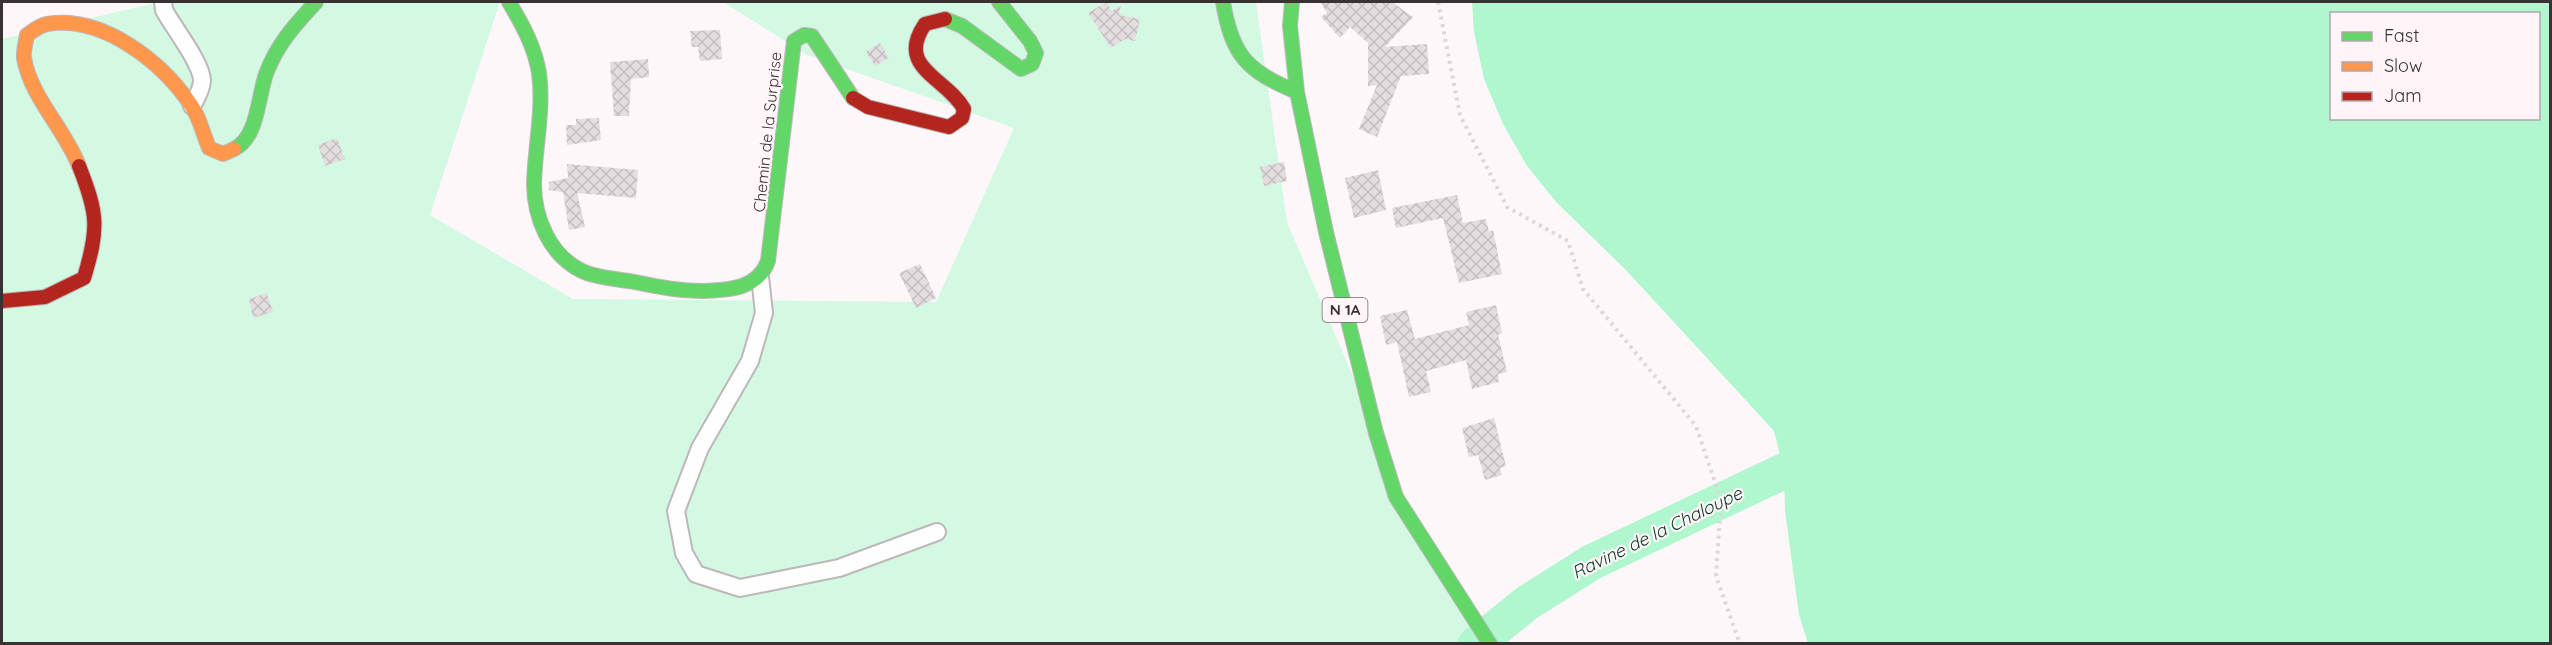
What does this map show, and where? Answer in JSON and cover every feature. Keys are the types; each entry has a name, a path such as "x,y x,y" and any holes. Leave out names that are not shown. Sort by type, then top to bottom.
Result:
{"main road":[{"path":"2,301 23,303 63,293 84,279 94,244 94,206 72,148 35,88 24,57 27,35 45,24 75,25 111,35 147,59 173,83 192,106 209,148 223,154 240,146 250,132 266,75 280,42 316,2"},
{"path":"508,2 532,46 541,81 534,199 542,228 555,249 567,262 582,271 697,291 738,288 760,277"},
{"name":"Chemin de la Surprise","path":"760,277 768,261 794,41 804,35 812,36 851,96 868,107 949,127 960,122 965,112 963,103 953,92 930,78 916,62 914,43 925,24 942,19 960,25 1009,63 1021,69 1032,64 1036,54 1030,41 999,2"},
{"path":"1224,2 1228,34 1242,60 1262,79 1297,92"},
{"name":"N 1A","path":"1292,2 1290,26 1297,92 1326,232 1376,433 1396,496 1490,644"}],"street":[{"path":"163,2 164,10 202,79 198,96 192,106"},
{"path":"760,277 764,314 750,361 700,448 676,511 684,553 696,574 740,588 839,568 937,532"}],"path":[{"path":"1438,2 1460,115 1507,207 1568,241 1583,289 1696,426 1721,500 1716,576 1740,644"}],"shaded area":[{"path":"159,2 500,2 430,215 573,299 936,302 1014,128 807,55 723,2 1256,2 1287,222 1405,498 1490,644 2,644 2,39"},
{"path":"1472,2 2550,2 2550,643 1808,643 1799,615 1785,511 1784,471 1774,431 1625,269 1557,203 1527,166 1503,124 1484,79 1474,32"}],"building":[{"path":"1106,2 1112,11 1121,5 1119,15 1140,19 1135,41 1125,39 1111,48 1088,13"},
{"path":"1320,2 1392,2 1413,17 1385,47 1427,44 1429,74 1401,76 1377,137 1359,129 1377,85 1368,86 1368,43 1350,27 1340,38 1321,17 1327,13"},
{"path":"720,30 722,59 700,61 698,47 692,47 690,31"},
{"path":"880,43 889,58 875,66 866,52"},
{"path":"648,59 649,77 631,79 629,116 614,116 610,62"},
{"path":"599,118 601,140 567,145 566,125 576,125 576,119"},
{"path":"337,138 345,159 325,166 318,145"},
{"path":"1284,162 1287,181 1264,186 1260,167"},
{"path":"567,164 638,170 636,198 577,193 585,227 569,230 563,192 549,190 549,182 568,178"},
{"path":"1378,170 1386,210 1354,218 1345,178"},
{"path":"1457,195 1463,223 1486,219 1489,232 1493,230 1502,274 1459,283 1443,218 1396,228 1392,208"},
{"path":"920,264 936,298 916,308 899,273"},
{"path":"267,293 273,312 253,318 249,299"},
{"path":"1496,305 1502,333 1498,335 1507,372 1498,374 1499,382 1472,389 1466,360 1426,371 1431,392 1409,397 1397,342 1386,345 1380,316 1407,310 1415,339 1469,325 1466,312"},
{"path":"1494,418 1506,466 1500,468 1502,475 1485,480 1478,455 1469,457 1462,428"}],"waterway":[{"name":"Ravine de la Chaloupe","path":"1476,644 1527,603 1592,562 1784,471"}],"traffic: fast":[{"path":"234,149 242,144 253,126 270,63 281,44 316,2"},
{"path":"509,2 531,45 539,73 540,114 534,183 540,222 552,245 570,264 594,275 694,291 713,291 750,283 763,270 768,261 794,41 804,35 812,36 853,98"},
{"path":"945,19 962,26 1021,69 1032,64 1036,53 1030,41 999,2"},
{"path":"1223,2 1231,36 1245,59 1266,77 1297,92"},
{"path":"1292,2 1290,26 1297,92 1326,232 1376,433 1396,497 1490,644"}],"traffic: slow":[{"path":"79,166 34,87 24,58 27,35 44,25 68,23 89,27 110,34 129,45 147,58 179,89 194,110 209,148 223,154 234,149"}],"traffic: jam":[{"path":"853,98 868,107 949,127 962,118 964,109 956,98 926,71 919,62 916,51 917,39 925,24 945,19"},
{"path":"2,301 45,297 84,278 92,246 94,221 90,197 79,166"}]}
